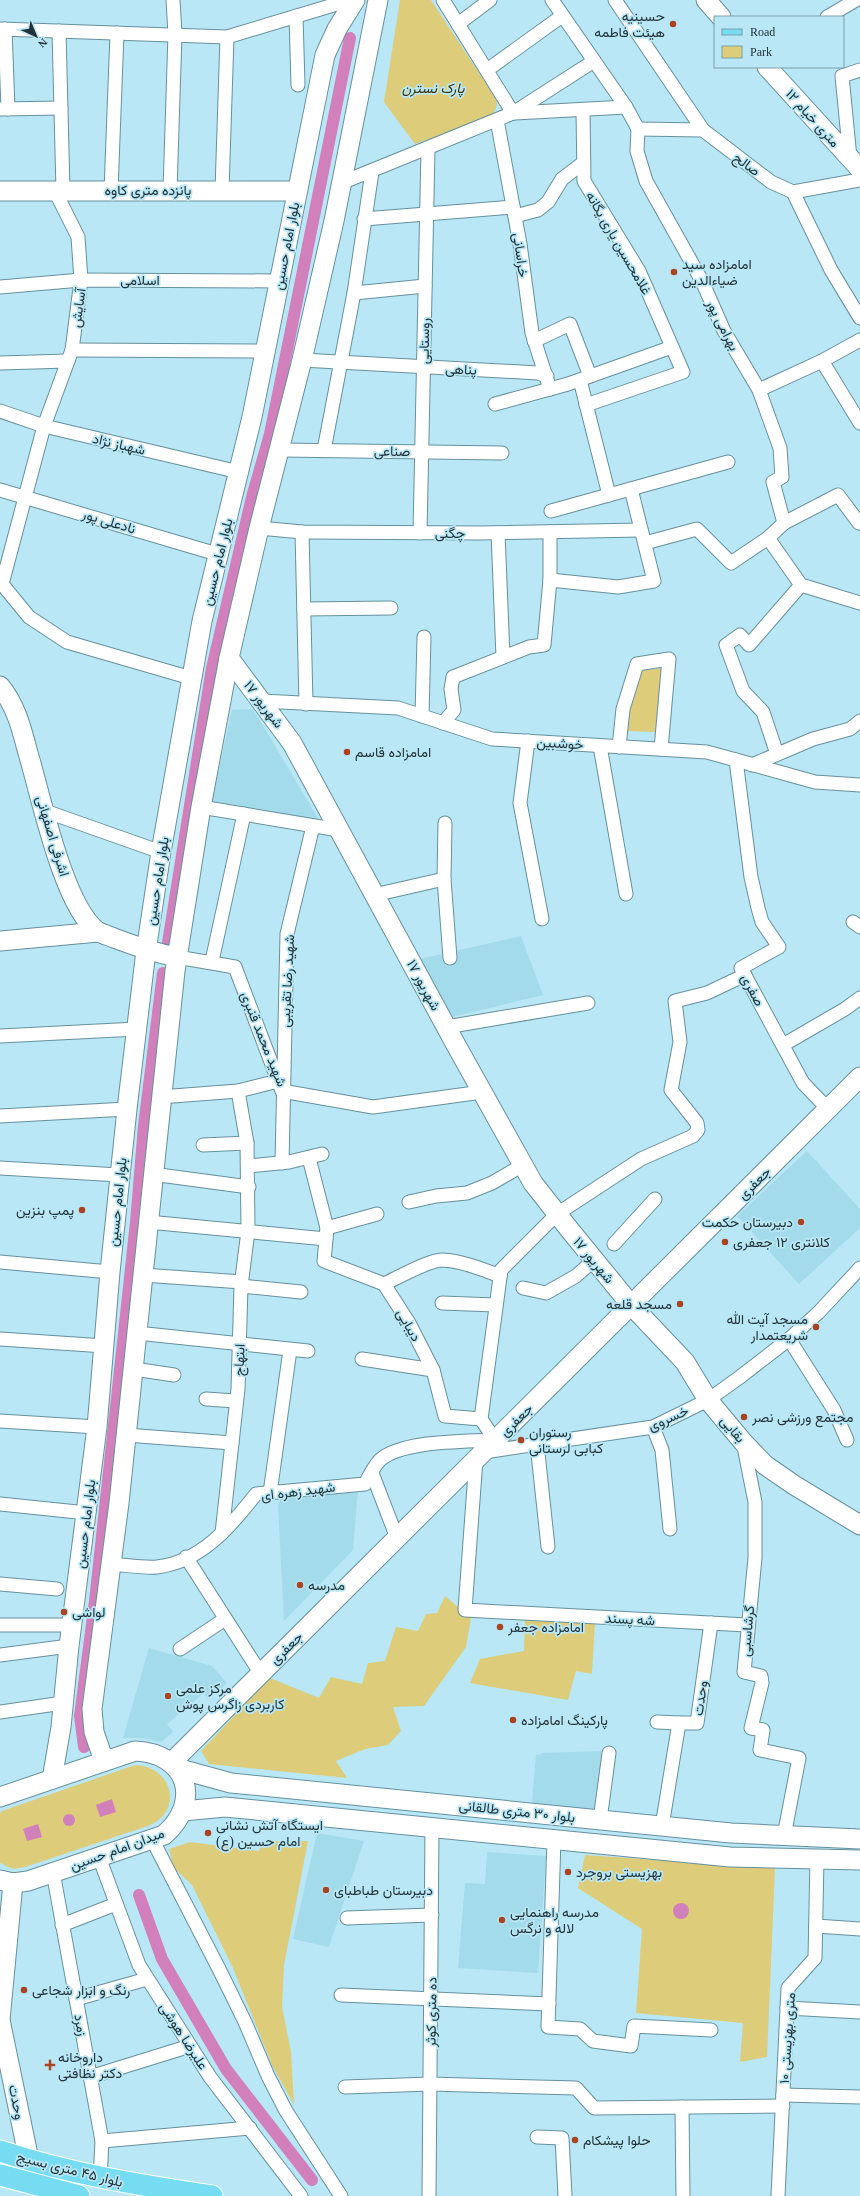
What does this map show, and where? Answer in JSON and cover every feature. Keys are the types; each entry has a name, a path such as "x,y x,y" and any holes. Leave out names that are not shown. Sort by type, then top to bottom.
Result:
{"main road":[{"path":"355,0 366,9 374,5 377,0"},
{"name":"بلوار امام حسین","path":"52,1780 97,1427 119,1175 145,958 161,852 191,678 217,554 239,472 325,55 338,28 355,0"},
{"path":"104,1761 94,1732 92,1710 134,1370 152,1174 176,964 201,807 229,658 259,528 281,450 302,360 341,183 377,0"},
{"path":"338,28 349,23 358,25 369,42"},
{"name":"۱۲ متری خیام","path":"768,68 855,163"},
{"name":"پانزده متری کاوه","path":"0,191 296,191"},
{"name":"۱۷ شهریور","path":"229,658 292,743 446,1027 533,1183 631,1305"},
{"name":"اشرفی اصفهانی","path":"0,686 5,692 18,718 64,875 75,904 85,919 98,932 145,958 176,964"},
{"path":"0,941 98,932"},
{"name":"جعفری","path":"174,1765 261,1674 860,1077"},
{"name":"بقایی","path":"631,1305 684,1362 708,1400 743,1442 765,1465 788,1481 860,1525"},
{"path":"0,1797 135,1751 151,1751 165,1757 174,1765"},
{"name":"بلوار ۳۰ متری طالقانی","path":"174,1765 230,1783 731,1833 860,1840"},
{"name":"میدان امام حسین","path":"7,1881 28,1881 164,1835 176,1825 183,1811 186,1796 184,1781 174,1765"},
{"name":"بلوار ۳۰ متری طالقانی","path":"183,1811 225,1807 730,1857 860,1860"},
{"name":"وحدت","path":"7,1881 0,2020 28,2160"},
{"name":"بلوار ۴۵ متری بسیج","path":"0,2151 138,2191 212,2196"},
{"name":"بلوار ۴۵ متری بسیج","path":"0,2175 67,2195"}],"street":[{"path":"170,190 175,34 173,0"},
{"path":"61,108 4,109 2,29 227,37 296,16 331,3 350,0"},
{"path":"443,0 513,113"},
{"path":"458,24 490,0"},
{"path":"552,0 626,107 638,128 703,130"},
{"name":"صالح","path":"615,0 703,130 744,163 771,182 794,192"},
{"path":"829,16 856,0"},
{"path":"296,16 298,85"},
{"path":"487,70 562,16"},
{"path":"59,31 61,108 59,191"},
{"path":"112,191 117,33"},
{"path":"222,190 227,37"},
{"path":"341,183 372,172 513,113 594,61"},
{"path":"855,163 842,76 860,70"},
{"path":"513,113 626,107"},
{"name":"غلامحسین یاری یگانه","path":"583,110 584,181 638,271 683,372 586,405"},
{"name":"خراسانی","path":"497,120 514,212 534,341 549,382"},
{"name":"بهرامی پور","path":"638,128 637,150 646,181 702,281 724,331 759,390 780,448 782,477 773,482 784,523"},
{"name":"روستایی","path":"420,533 428,149"},
{"path":"364,219 427,214 538,210 548,202 562,179 583,163"},
{"path":"324,450 354,293 372,172"},
{"path":"860,180 794,192 831,270 860,318"},
{"name":"آسایش","path":"1,584 44,426 70,356 82,280 78,237 59,191"},
{"name":"اسلامی","path":"0,287 82,280 279,281"},
{"path":"354,293 425,286"},
{"path":"534,341 570,324 585,378 586,405 609,495"},
{"path":"759,390 822,361 860,340"},
{"path":"495,404 549,382 585,378 672,347"},
{"path":"0,363 70,356 265,351"},
{"name":"پناهی","path":"302,360 538,373 549,382"},
{"path":"822,361 860,423"},
{"name":"شهباز نژاد","path":"0,411 44,426 239,472"},
{"name":"صناعی","path":"281,450 502,453"},
{"path":"551,511 728,462"},
{"path":"550,580 618,587 654,581 631,489"},
{"name":"نادعلی پور","path":"0,490 26,496 217,554"},
{"path":"645,543 697,529 731,563 768,538 784,523 838,495 859,523"},
{"name":"چگنی","path":"259,528 302,532 420,533 641,530"},
{"path":"302,532 306,704"},
{"path":"444,723 454,710 451,689 453,677 529,647 544,645 550,580 550,532"},
{"path":"498,533 503,657"},
{"path":"768,538 801,585 860,603"},
{"path":"1,584 29,617 67,642 191,678"},
{"path":"777,754 763,712 743,691 726,645 740,635 749,646 801,585"},
{"path":"304,609 391,608"},
{"path":"422,716 424,637"},
{"path":"619,747 623,709 637,664 669,659 661,749"},
{"name":"خوشبین","path":"262,701 398,708 492,739 707,752 815,782 860,785"},
{"path":"752,765 813,739 850,729 860,721"},
{"path":"528,741 520,803 542,919"},
{"path":"600,746 626,894"},
{"name":"صفری","path":"736,760 751,877 758,908 762,922 779,947 741,968 803,1083 828,1109"},
{"path":"201,807 339,830"},
{"path":"45,810 161,852"},
{"path":"212,962 244,814"},
{"path":"445,823 444,879 450,958"},
{"name":"شهید رضا تقریبی","path":"282,1163 280,1086 287,934 313,826"},
{"path":"374,895 444,879"},
{"name":"شهید محمد قنبری","path":"176,964 212,962 235,967 280,1086 373,1107 482,1092"},
{"path":"485,1450 481,1419 495,1305 501,1270 557,1214 641,1159 693,1136 698,1130 697,1123 671,1090 680,1042 675,1001 707,993 745,976"},
{"path":"783,1045 845,1009 860,998"},
{"path":"446,1027 588,1003"},
{"path":"0,1036 137,1029"},
{"path":"160,1098 280,1086"},
{"name":"ابتهاج","path":"222,1533 238,1389 241,1284 248,1230 249,1187 247,1143 238,1091"},
{"path":"0,1116 127,1110"},
{"path":"203,1145 247,1143"},
{"path":"248,1166 282,1163 322,1154"},
{"path":"309,1158 327,1234 324,1261 384,1284 414,1270 441,1260 472,1266 500,1276"},
{"path":"409,1202 436,1196 467,1193 492,1183 524,1165"},
{"path":"0,1168 119,1175"},
{"path":"152,1174 249,1187"},
{"path":"614,1244 655,1200"},
{"path":"148,1222 248,1230 327,1234 377,1214"},
{"path":"523,1288 546,1293 576,1276 594,1260"},
{"path":"0,1262 110,1272"},
{"name":"خسروی","path":"485,1450 538,1444 653,1427 708,1400 789,1339 818,1313 860,1268"},
{"path":"143,1275 241,1284 301,1292"},
{"name":"دیبایی","path":"384,1284 409,1323 433,1370 445,1416 481,1419"},
{"path":"442,1303 495,1305"},
{"path":"137,1333 308,1352"},
{"path":"0,1339 105,1346"},
{"path":"789,1339 834,1410 847,1440"},
{"path":"270,1493 290,1350"},
{"path":"362,1359 433,1370"},
{"path":"134,1370 174,1375"},
{"path":"206,1399 236,1401"},
{"path":"0,1421 97,1427"},
{"path":"653,1427 662,1450 670,1530"},
{"path":"126,1436 232,1443"},
{"name":"گرشاسبی","path":"743,1442 755,1502 755,1558 747,1625 744,1672 761,1676 762,1683 751,1728 763,1730 760,1750 799,1758 784,1836"},
{"path":"538,1444 548,1547"},
{"name":"شهید زهره ای","path":"111,1564 158,1567 186,1558 196,1554 222,1533 234,1522 256,1494 365,1484 380,1461 390,1453 413,1447 485,1450"},
{"name":"شه پسند","path":"485,1450 465,1610 747,1625"},
{"path":"372,1473 398,1538"},
{"path":"0,1504 87,1513"},
{"path":"186,1558 261,1674"},
{"path":"0,1584 57,1589"},
{"path":"180,1649 225,1619"},
{"name":"وحدت","path":"662,1826 679,1723 697,1723 711,1623"},
{"path":"0,1625 72,1625"},
{"path":"0,1655 69,1646"},
{"path":"0,1712 63,1703"},
{"path":"657,1722 679,1723"},
{"path":"600,1820 609,1753"},
{"name":"ده متری کوثر","path":"429,2196 432,1827"},
{"path":"152,1839 226,1983 268,2076 286,2110 341,2196"},
{"path":"554,1839 548,2027 580,2030 593,2041 631,2046 634,2026 711,2030"},
{"name":"علیرضا هوشی","path":"99,1857 139,1965 147,1979 210,2076 301,2196"},
{"name":"۱۰ متری بهزیستی","path":"778,2196 788,1988 815,1958 817,1859"},
{"name":"زمرد","path":"53,1872 102,2141 100,2179"},
{"path":"62,1925 116,1904"},
{"path":"347,1918 432,1914"},
{"path":"816,1926 860,1929"},
{"path":"76,1999 147,1979"},
{"path":"341,1995 549,2004"},
{"path":"787,2008 860,2012"},
{"path":"90,2077 190,2046"},
{"path":"345,2087 430,2084 576,2088 594,2108 682,2107 783,2100 860,2097"},
{"path":"682,2107 683,2196"},
{"path":"102,2141 250,2128"},
{"path":"537,2137 562,2138 565,2196"}],"shaded area":[{"path":"253,709 319,820 212,801 232,710"},
{"path":"521,936 543,995 448,1018 420,959"},
{"name":"دبیرستان حکمت","path":"807,1151 860,1209 860,1228 799,1284 737,1216"},
{"name":"مدرسه","path":"358,1490 353,1550 284,1621 278,1506 281,1498"},
{"name":"مرکز علمی کاربردی زاگرس پوش","path":"149,1648 212,1666 227,1683 208,1699 204,1693 167,1724 173,1732 161,1742 143,1738 123,1738"},
{"path":"605,1751 599,1812 532,1803 536,1755 542,1754 541,1753"},
{"path":"112,1799 116,1812 100,1817 96,1805"},
{"path":"67,1814 71,1814 75,1820 71,1826 67,1826 63,1822 63,1818"},
{"path":"38,1824 42,1837 27,1841 23,1829"},
{"name":"دبیرستان طباطبای","path":"317,1833 364,1841 329,1947 293,1939"},
{"name":"مدرسه راهنمایی لاله و نرگس","path":"487,1852 546,1856 538,1973 458,1968 465,1883 485,1884"},
{"path":"681,1903 687,1905 689,1911 687,1917 681,1919 675,1917 673,1911 675,1905"}],"green space":[{"name":"پارک نسترن","path":"400,0 431,0 497,100 496,108 492,114 465,127 415,144 384,102"},
{"path":"664,668 655,732 626,731 630,703 639,671"},
{"path":"445,1596 471,1618 466,1647 424,1706 393,1707 401,1731 388,1745 365,1749 336,1761 347,1778 209,1764 201,1751 270,1678 319,1698 331,1677 362,1684 368,1663 385,1661 396,1627 418,1631 426,1614 437,1613"},
{"path":"525,1619 595,1622 592,1674 576,1671 568,1700 470,1683 480,1659 524,1651"},
{"path":"135,1765 148,1767 158,1773 165,1781 169,1791 170,1801 166,1811 159,1819 148,1826 25,1867 13,1869 0,1863 0,1813 2,1811"},
{"path":"262,1841 308,1841 284,1965 282,2007 291,2052 294,2105 272,2065 233,1968 192,1885 174,1868 169,1849 190,1842 259,1851"},
{"path":"585,1855 775,1868 767,2057 740,2062 743,2023 636,2013 642,1929 578,1888"}],"waterway":[{"path":"167,949 212,668 252,497 270,434 350,38"},
{"path":"84,1747 80,1716 95,1601 136,1222 144,1126 163,973"},
{"path":"139,1895 162,1959 226,2069 312,2180"}],"place":[{"name":"حسینیه هیئت فاطمه","path":"673,24"},
{"name":"امامزاده سید ضیاءالدین","path":"674,272"},
{"name":"امامزاده قاسم","path":"347,752"},
{"name":"پمپ بنزین","path":"82,1210"},
{"name":"دبیرستان حکمت","path":"801,1222"},
{"name":"کلانتری ۱۲ جعفری","path":"725,1242"},
{"name":"مسجد قلعه","path":"680,1304"},
{"name":"مسجد آیت الله شریعتمدار","path":"816,1327"},
{"name":"مجتمع ورزشی نصر","path":"744,1417"},
{"name":"رستوران کبابی لرستانی","path":"521,1440"},
{"name":"مدرسه","path":"300,1585"},
{"name":"لواشی","path":"64,1612"},
{"name":"امامزاده جعفر","path":"500,1627"},
{"name":"مرکز علمی کاربردی زاگرس پوش","path":"168,1696"},
{"name":"پارکینگ امامزاده","path":"513,1720"},
{"name":"ایستگاه آتش نشانی امام حسین (ع)","path":"208,1833"},
{"name":"بهزیستی بروجرد","path":"568,1872"},
{"name":"دبیرستان طباطبای","path":"326,1890"},
{"name":"مدرسه راهنمایی لاله و نرگس","path":"502,1920"},
{"name":"رنگ و ابزار شجاعی","path":"24,1990"},
{"name":"داروخانه دکتر نظافتی","path":"50,2065"},
{"name":"حلوا پیشکام","path":"575,2140"}]}
